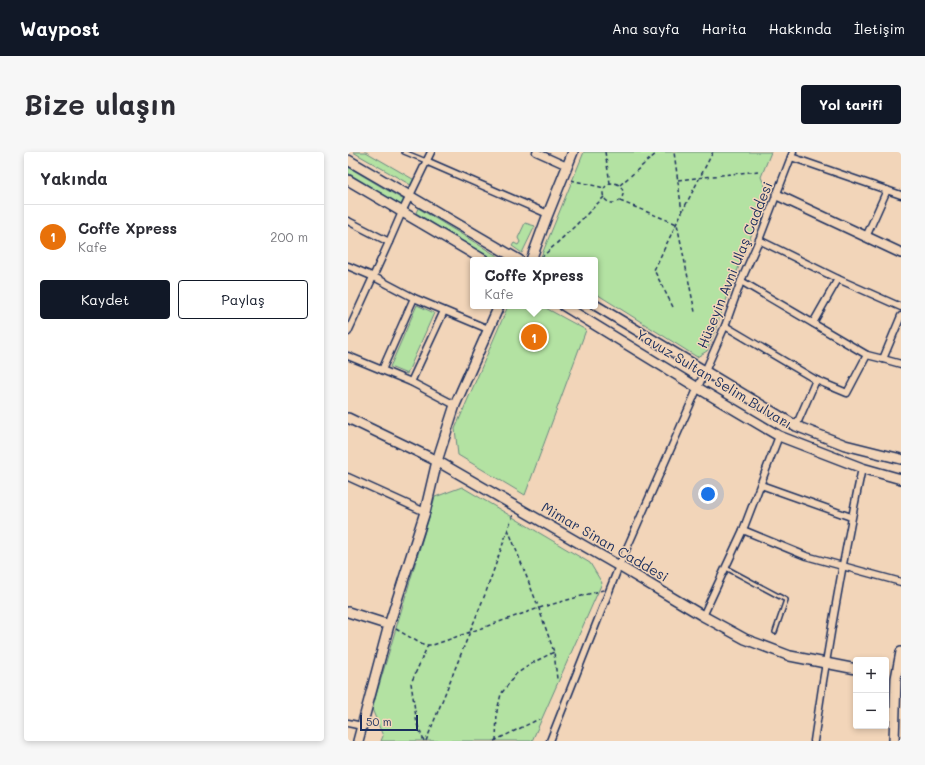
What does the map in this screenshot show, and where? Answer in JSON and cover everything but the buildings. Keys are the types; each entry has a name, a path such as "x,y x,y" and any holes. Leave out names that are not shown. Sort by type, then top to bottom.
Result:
{"main road":[{"path":"537,257 548,214 573,152"},
{"path":"348,160 514,257"},
{"path":"348,180 479,257"},
{"path":"777,195 901,253"},
{"name":"Yavuz Sultan Selim Bulvarı","path":"598,307 796,426 845,445 901,459"},
{"path":"358,741 389,625 425,512 437,461 455,405 498,309"},
{"name":"Yavuz Sultan Selim Bulvarı","path":"569,309 779,436 862,468 901,479"},
{"name":"Mimar Sinan Caddesi","path":"348,418 437,461 745,639 790,656 853,668"},
{"path":"348,612 389,625"},
{"path":"894,741 901,652"}],"street":[{"path":"348,332 430,152"},
{"path":"536,152 567,166"},
{"path":"792,155 901,195"},
{"name":"Hüseyin Avni Ulaş Caddesi","path":"550,741 619,566 725,326 741,281 759,240 792,155"},
{"path":"426,161 548,214"},
{"path":"866,237 887,190"},
{"path":"348,221 390,242"},
{"path":"759,240 838,279 901,307"},
{"path":"348,266 374,277 414,298 488,329"},
{"path":"813,323 838,279"},
{"path":"741,281 867,355 901,364"},
{"path":"382,370 414,298"},
{"path":"411,382 444,311"},
{"path":"882,359 901,316"},
{"path":"725,326 816,380 847,393 867,355"},
{"path":"348,356 411,382 455,405"},
{"path":"796,426 816,380"},
{"path":"703,616 743,530 779,436"},
{"path":"814,741 825,662 851,517 862,468"},
{"path":"348,477 425,512"},
{"path":"761,485 851,517"},
{"path":"743,530 806,556 901,582"},
{"path":"348,723 362,726"}],"lane":[{"path":"404,152 426,161"},
{"path":"726,568 786,600 774,632"}],"path":[{"path":"605,152 610,183"},
{"path":"620,185 658,152"},
{"path":"674,152 682,212"},
{"path":"673,307 654,270 713,152"},
{"path":"678,180 758,171"},
{"path":"562,177 604,188"},
{"path":"620,201 624,194 620,185 617,183 610,183 604,188 604,197 612,203 620,201 677,224"},
{"path":"538,257 574,227 604,197"},
{"path":"677,224 695,312"},
{"path":"425,741 486,592 516,506"},
{"path":"508,529 539,608 554,652 557,678"},
{"path":"389,625 423,645 433,645 539,608 611,587"},
{"path":"425,741 417,724 411,683 428,645"},
{"path":"495,741 497,711 501,694 516,674 536,661 554,652"},
{"path":"495,741 539,719"}],"green space":[{"path":"353,152 366,152 418,182 416,188"},
{"path":"584,152 771,152 761,177 768,194 707,351 697,357 598,295 598,257 541,257"},
{"path":"348,167 409,203 406,208 348,173"},
{"path":"418,208 499,257 489,257 416,213"},
{"path":"525,223 535,226 522,253 512,246 514,243 518,245 520,242 518,238"},
{"path":"417,305 434,313 407,374 390,367"},
{"path":"507,309 548,309 586,330 525,495 458,455 455,429"},
{"path":"462,487 590,563 602,583 532,741 381,741 383,736 372,709 435,497"}],"place":[{"name":"Coffe Xpress","path":"534,337"}]}
